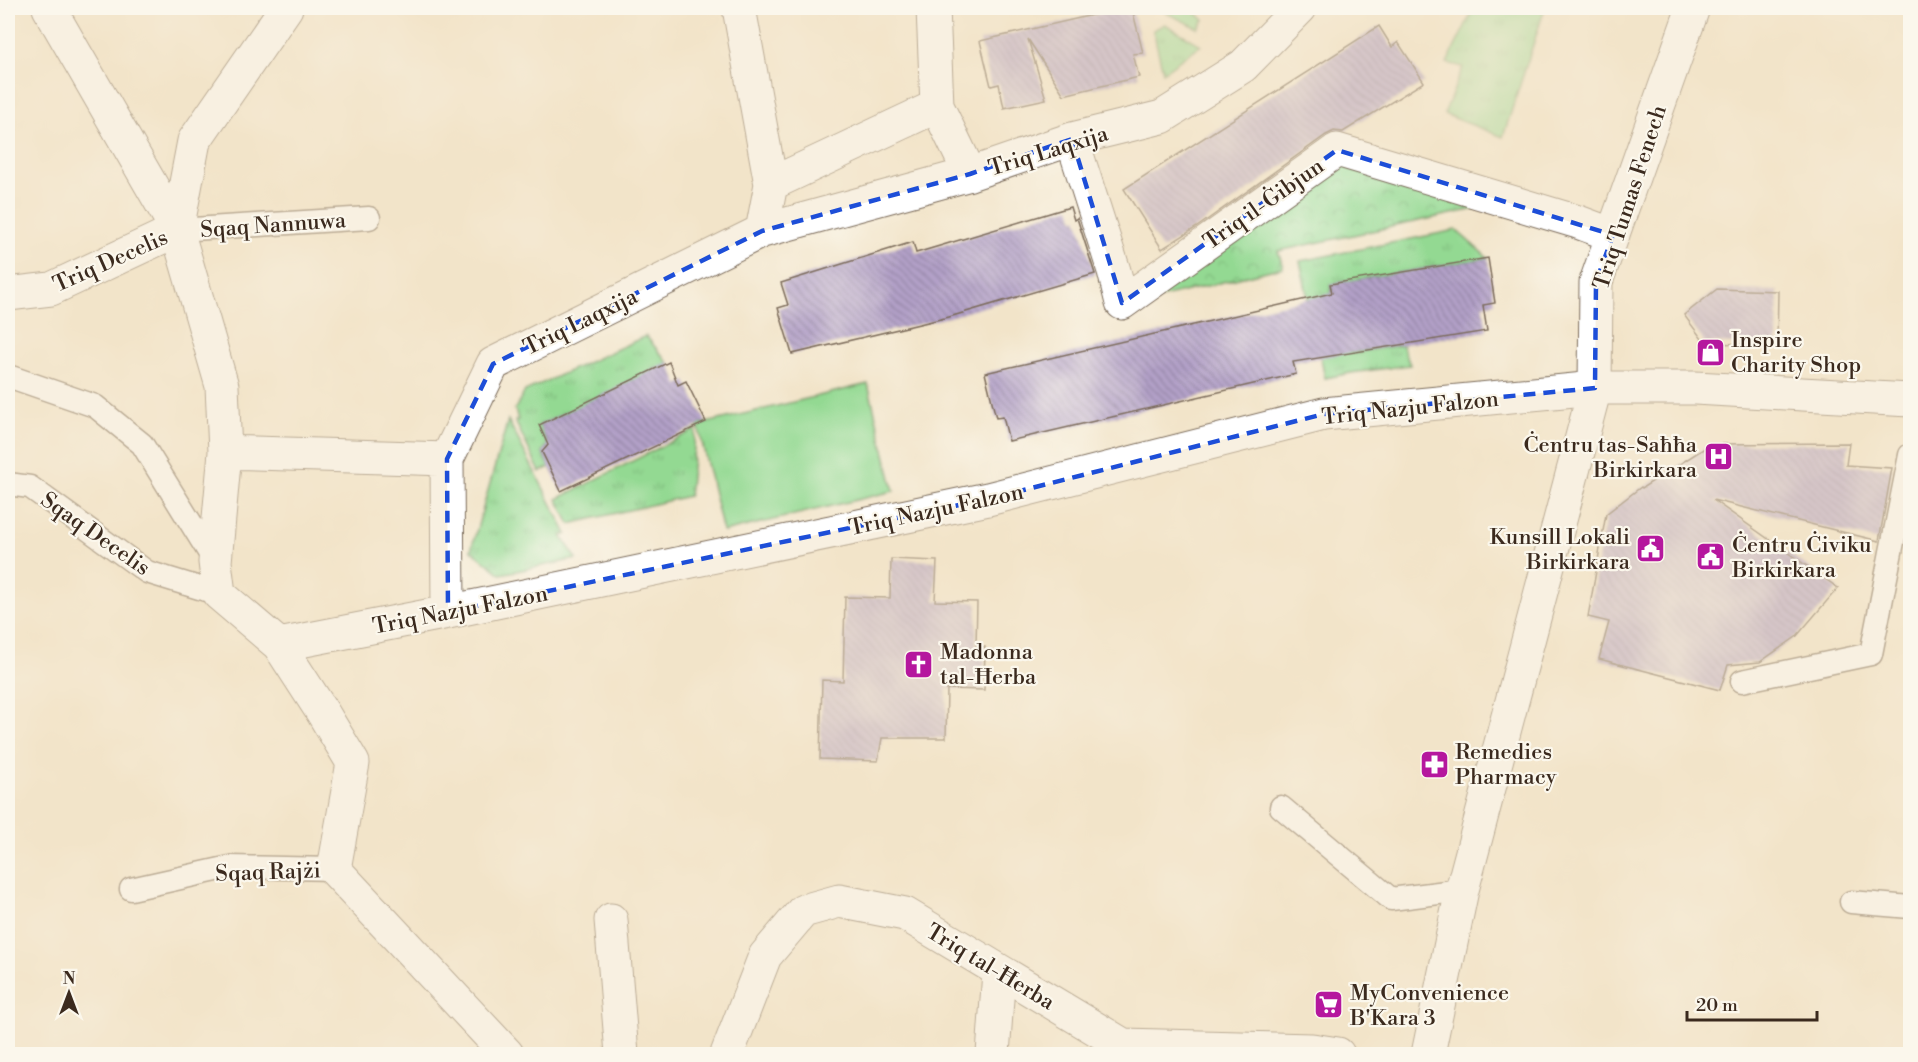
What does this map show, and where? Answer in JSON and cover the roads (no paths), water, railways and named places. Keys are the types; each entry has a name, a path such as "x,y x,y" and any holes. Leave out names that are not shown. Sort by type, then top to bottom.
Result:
{"street":[{"path":"49,8 177,230 222,386 225,452 215,562 219,594 279,645 354,763 334,868 507,1054"},
{"path":"177,230 194,141 286,8"},
{"path":"739,8 771,184 762,231"},
{"path":"933,8 937,106 970,174"},
{"name":"Triq Laqxija","path":"448,612 447,459 493,364 762,231 970,174 1072,140 1162,117 1243,66 1300,8"},
{"name":"Triq Tumas Fenech","path":"1428,1054 1462,890 1595,388 1596,282 1693,8"},
{"path":"771,184 937,106"},
{"name":"Triq il-Ġibjun","path":"1072,140 1114,270 1122,303 1337,150 1578,222 1613,235"},
{"name":"Triq Decelis","path":"8,294 51,289 177,230"},
{"name":"Triq Nazju Falzon","path":"279,645 988,499 1324,414 1595,388 1695,388 1911,400"},
{"path":"225,452 447,459"},
{"name":"Triq tal-Ħerba","path":"727,1054 765,956 803,910 839,901 905,914 1122,1050 1312,1050 1338,1054"},
{"path":"612,920 622,1054"},
{"path":"993,1054 999,972"}],"lane":[{"name":"Sqaq Nannuwa","path":"177,230 369,218"},
{"path":"8,376 95,406 142,444 215,562"},
{"path":"1742,681 1871,654 1911,455"},
{"name":"Sqaq Decelis","path":"8,484 30,487 147,572 219,594"},
{"path":"1281,807 1391,899 1462,890"},
{"name":"Sqaq Rajżi","path":"131,889 230,867 334,868"},
{"path":"1851,902 1911,907"}],"place":[{"name":"Inspire Charity Shop","path":"1710,352"},
{"name":"Ċentru tas-Saħħa Birkirkara","path":"1718,457"},
{"name":"Kunsill Lokali Birkirkara","path":"1651,549"},
{"name":"Ċentru Ċiviku Birkirkara","path":"1711,557"},
{"name":"Madonna tal-Ħerba","path":"919,664"},
{"name":"Remedies Pharmacy","path":"1434,764"},
{"name":"MyConvenience B'Kara 3","path":"1329,1005"}]}
